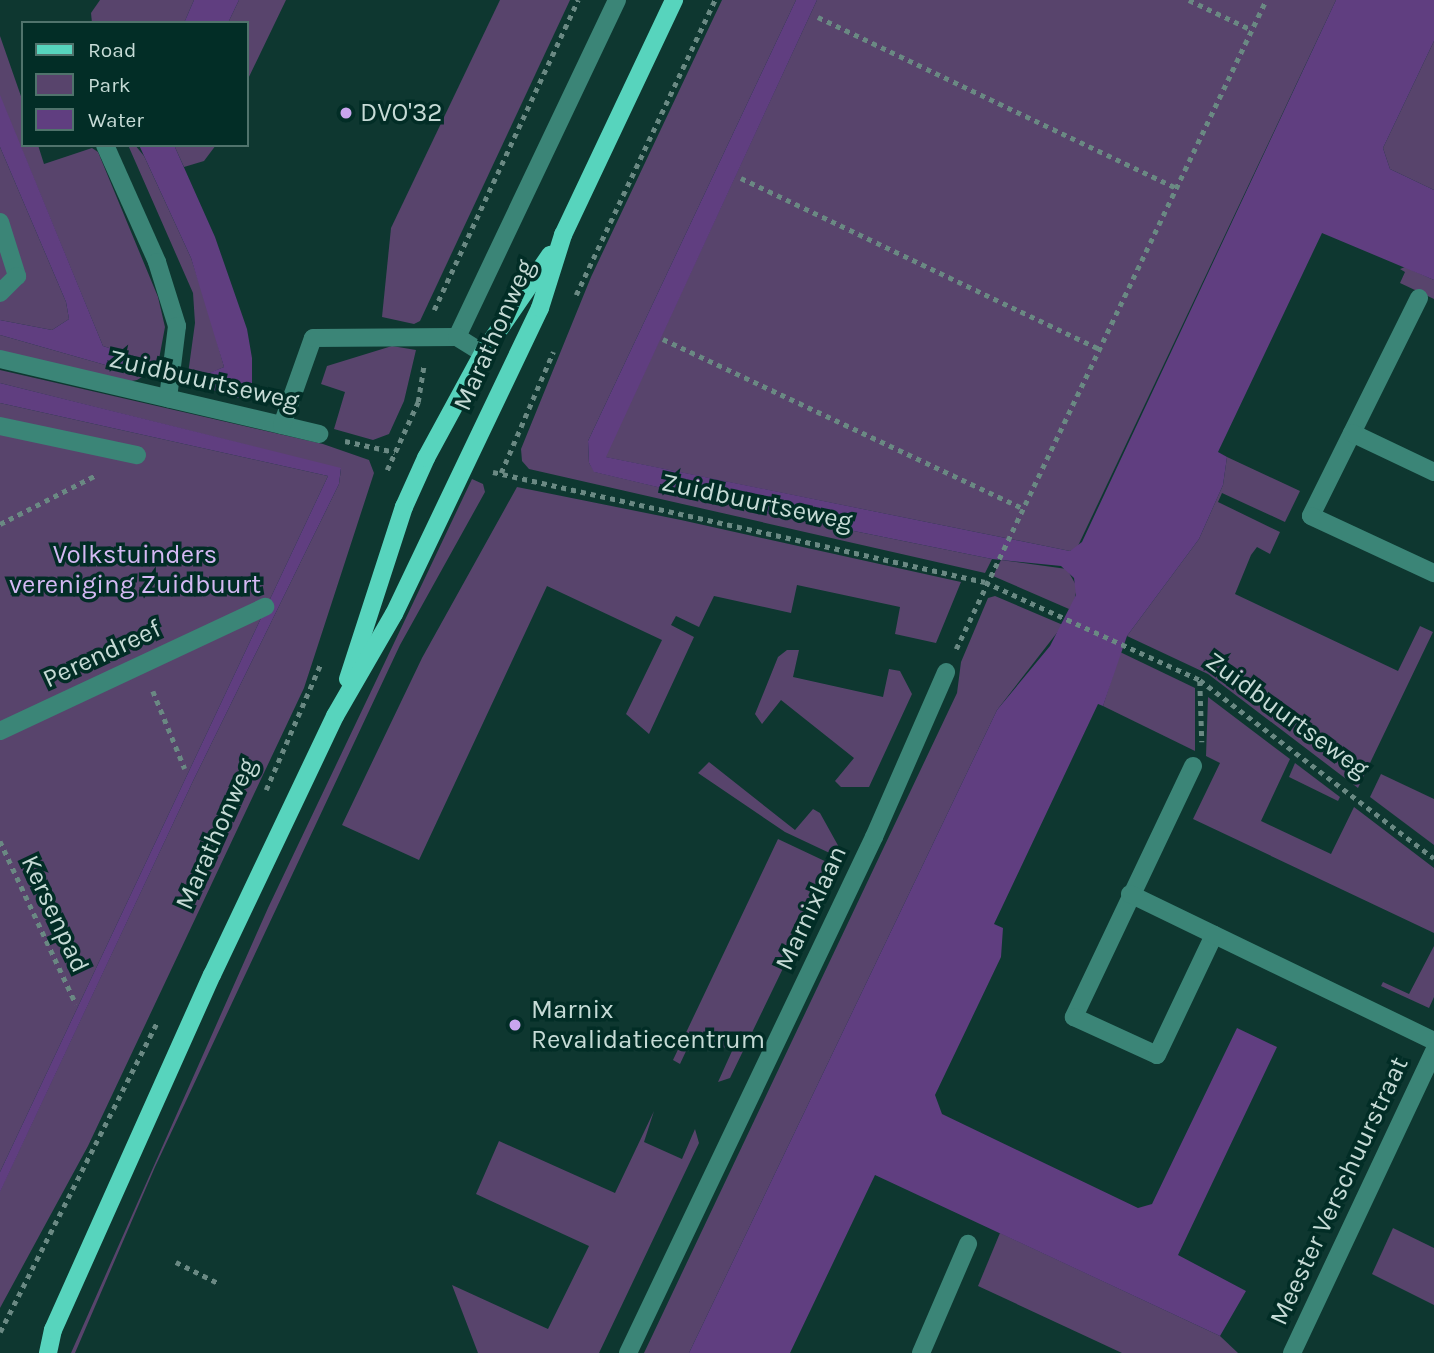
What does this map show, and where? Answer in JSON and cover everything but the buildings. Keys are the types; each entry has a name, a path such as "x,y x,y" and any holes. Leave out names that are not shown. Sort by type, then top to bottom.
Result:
{"main road":[{"name":"Marathonweg","path":"48,1353 53,1330 335,716 394,614 540,308 563,235 674,0"},
{"name":"Marathonweg","path":"335,716 399,519 426,458 483,354 563,235"},
{"name":"Marathonweg","path":"33,1353 53,1330"}],"street":[{"name":"Marathonweg","path":"457,337 617,0"},
{"path":"106,147 157,262 177,326 168,398"},
{"path":"0,222 17,276 0,293"},
{"path":"1419,298 1311,516 1434,573"},
{"name":"Marathonweg","path":"282,425 313,338 457,337 483,354"},
{"name":"Zuidbuurtseweg","path":"0,359 319,435"},
{"path":"0,426 137,455"},
{"path":"1352,433 1434,472"},
{"name":"Perendreef","path":"0,731 265,607"},
{"name":"Marnixlaan","path":"628,1353 874,837 946,673"},
{"path":"1193,766 1074,1017 1157,1055 1214,935"},
{"path":"1130,894 1434,1041"},
{"name":"Meester Verschuurstraat","path":"1292,1353 1434,1051"},
{"path":"921,1353 968,1244"}],"path":[{"name":"Marathonweg","path":"385,477 418,402 428,337 438,296 578,0"},
{"path":"571,308 715,0"},
{"path":"1189,0 1252,30"},
{"path":"946,673 985,582 1100,349 1266,0"},
{"path":"818,17 1177,188"},
{"path":"741,178 1100,349"},
{"path":"663,339 1021,508"},
{"path":"501,473 556,345"},
{"name":"Zuidbuurtseweg","path":"319,435 426,458"},
{"path":"0,524 137,455"},
{"name":"Zuidbuurtseweg","path":"464,466 985,582 1054,611 1200,680 1434,858"},
{"name":"Marathonweg","path":"261,802 324,654"},
{"path":"142,664 185,769"},
{"path":"1193,766 1203,733 1200,680"},
{"name":"Kersenpad","path":"0,841 76,1004"},
{"path":"0,1332 163,1010"},
{"path":"176,1262 218,1283"}],"green space":[{"path":"100,0 194,0 185,21 92,21 91,13"},
{"path":"239,0 286,0 248,79 248,21 229,21"},
{"path":"500,0 570,0 420,321 414,324 382,317 391,228"},
{"path":"722,0 796,0 588,441 589,463 595,472 775,515 992,559 985,573 529,469 522,461 521,449 591,277"},
{"path":"817,0 1336,0 1077,548 1070,551 605,457"},
{"path":"0,36 21,96 21,147 39,147 44,164 92,148 98,152 158,297 165,327 159,359 154,370 137,380 126,382 0,355 0,335 130,372 137,357 103,346 0,97"},
{"path":"1434,41 1434,190 1390,169 1383,148"},
{"path":"0,147 66,302 69,319 52,330 0,320"},
{"path":"129,147 137,147 144,156 191,258 208,309 224,367 210,373 206,379 188,374 195,323 193,293"},
{"path":"175,147 214,147 204,161 184,167"},
{"path":"1405,267 1434,280 1434,299 1400,283 1405,272 1400,269"},
{"path":"392,346 416,350 404,401 389,434 373,440 334,429 345,392 321,384 327,366"},
{"path":"0,370 323,444 369,460 374,473 304,688 88,1146 0,1308 0,1191 194,779 339,484 341,469 0,383"},
{"name":"Volkstuinders vereniging Zuidbuurt","path":"0,403 328,476 0,1172"},
{"path":"1227,457 1300,491 1285,522 1222,493 1218,502 1280,532 1270,554 1257,547 1251,555 1235,594 1398,671 1420,626 1433,632 1358,788 1208,674 1127,636 1199,539 1223,485"},
{"path":"472,479 483,484 485,492 400,645 155,1167 75,1353 71,1353 268,908"},
{"path":"517,487 961,582 936,643 895,634 900,607 797,585 791,613 714,596 699,627 676,616 671,625 694,637 649,734 626,714 662,640 547,586 419,860 342,825 422,658"},
{"path":"1001,560 1067,569 1077,587 1074,603 1069,609 993,576"},
{"path":"995,596 1063,625 997,710 689,1353 644,1353 957,693 961,662 988,598"},
{"path":"787,650 799,650 793,677 883,697 889,669 900,671 912,694 869,787 841,787 835,781 854,758 781,700 762,724 755,714 778,657"},
{"path":"1120,652 1195,688 1195,751 1103,706"},
{"path":"1208,697 1290,759 1261,821 1331,854 1354,807 1434,868 1434,933 1193,819 1220,763 1206,756"},
{"path":"709,762 795,830 813,809 820,813 840,849 836,856 785,832 698,773"},
{"path":"1295,763 1340,797 1338,801 1289,777"},
{"path":"1381,774 1434,799 1434,845 1370,797"},
{"path":"778,839 831,864 831,869 730,1078 718,1082 732,1051 694,1034 680,1064 673,1060"},
{"path":"1434,946 1434,997 1429,1008 1381,986 1383,982 1409,994"},
{"path":"654,1111 644,1142 682,1159 695,1129 699,1143 599,1353 478,1353 452,1285 548,1329 589,1246 476,1194 499,1141 615,1193"},
{"path":"1393,1228 1434,1248 1434,1305 1372,1274"},
{"path":"1000,1233 1220,1336 1238,1353 1122,1353 978,1286"}],"water":[{"path":"194,0 239,0 229,21 185,21"},
{"path":"796,0 817,0 606,457 1070,551 1082,542 1336,0 1434,0 1434,41 1383,148 1390,169 1434,190 1434,280 1322,233 1218,452 1227,457 1223,485 1199,539 1127,636 1103,706 1098,704 994,924 1003,928 1001,957 935,1095 942,1114 1138,1208 1152,1204 1237,1028 1277,1047 1178,1255 1246,1291 1220,1336 875,1175 790,1353 689,1353 997,710 1050,646 1076,595 1074,578 1061,566 992,559 775,515 594,472 589,463 588,441"},
{"path":"0,95 103,346 137,357 130,372 0,335 0,320 52,330 69,319 66,302 0,147"},
{"path":"140,147 175,147 215,237 247,329 252,358 252,385 238,398 207,388 209,373 224,367 191,258"},
{"path":"0,383 341,468 339,484 194,779 0,1192 0,1172 328,476 0,403"}],"place":[{"name":"DVO'32","path":"346,113"},
{"name":"Marnix Revalidatiecentrum","path":"515,1025"}]}
